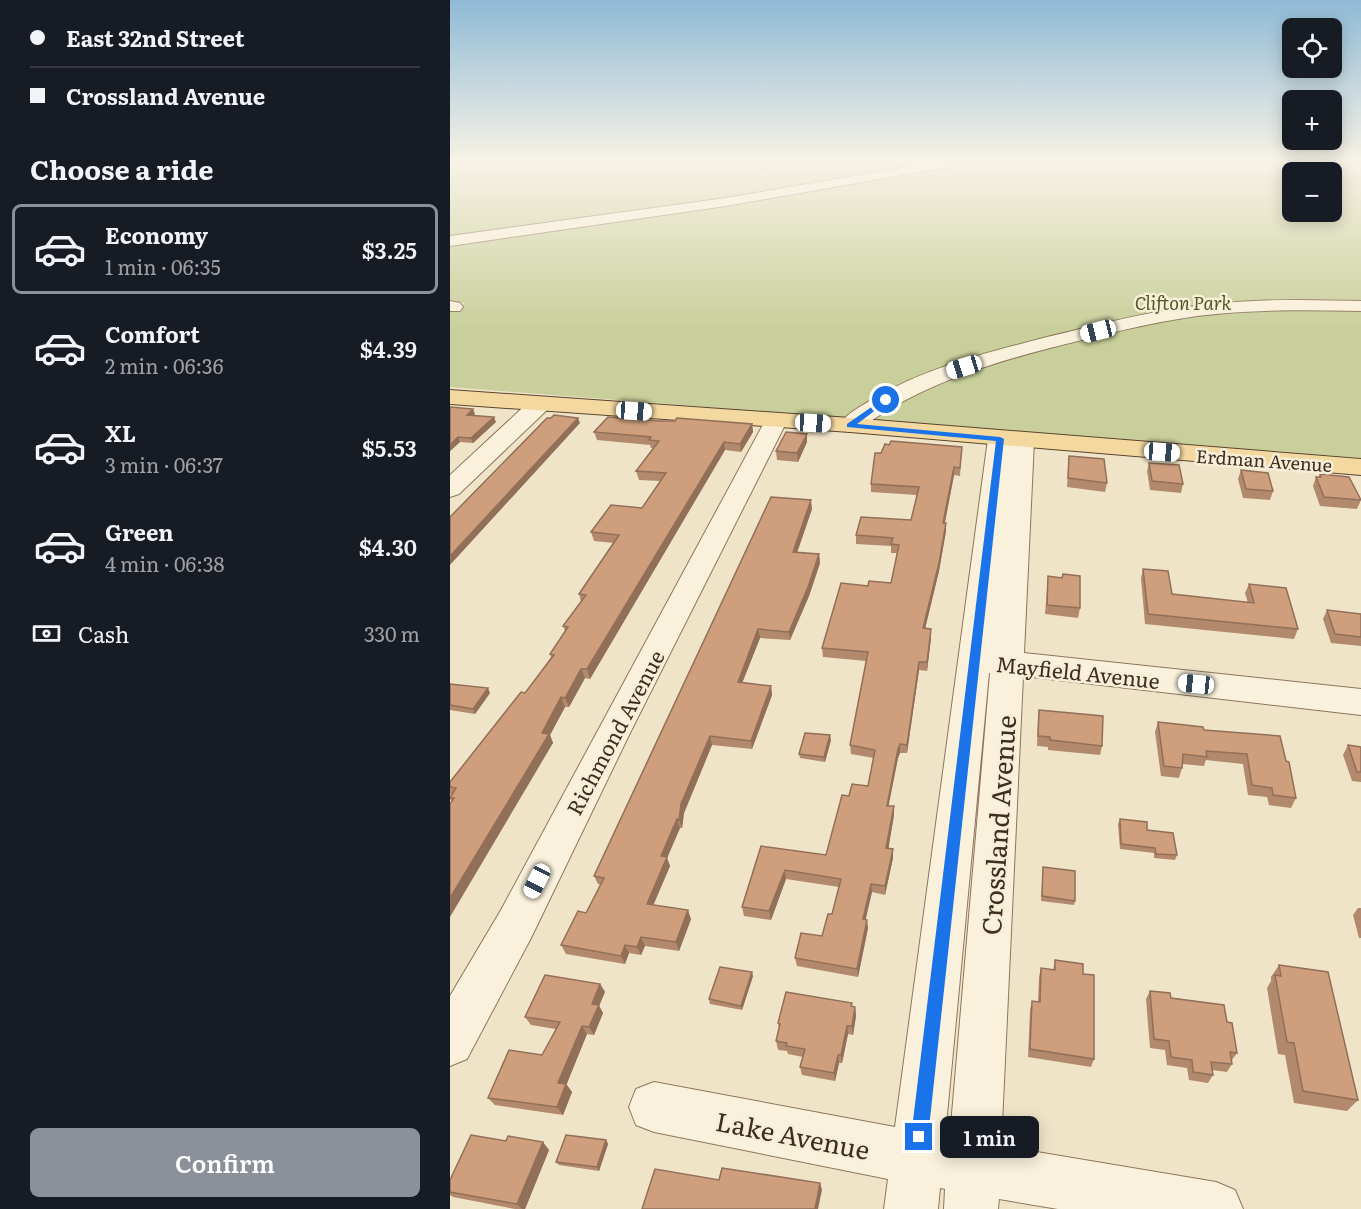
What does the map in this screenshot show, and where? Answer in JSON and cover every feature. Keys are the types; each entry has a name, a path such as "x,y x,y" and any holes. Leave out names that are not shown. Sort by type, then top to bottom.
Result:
{"main road":[{"name":"Erdman Avenue","path":"450,397 850,425 1361,467"}],"street":[{"path":"450,241 619,217"},
{"path":"850,425 894,395 922,381 995,357 1121,325 1196,311 1242,306 1361,306"},
{"path":"450,489 540,404"},
{"name":"Richmond Avenue","path":"450,1042 516,924 612,733 776,421"},
{"name":"Crossland Avenue","path":"911,1209 990,662 1011,440"},
{"name":"Crossland Avenue","path":"973,1189 990,662"},
{"name":"Mayfield Avenue","path":"990,662 1361,702"},
{"name":"Lake Avenue","path":"654,1107 917,1158 973,1189 1216,1209"}],"green space":[{"name":"Clifton Park","path":"450,217 1282,217 1282,222 1342,222 1342,217 1361,217 1361,458 450,387 450,312 465,303 450,301"}],"building":[{"path":"450,407 473,409 467,415 494,417 471,438 458,437 450,445"},
{"path":"554,415 578,418 450,556 450,517 547,418"},
{"path":"608,417 661,421 675,421 677,418 752,424 740,444 724,442 587,669 581,669 565,698 561,697 542,733 549,734 450,898 450,804 454,798 450,798 456,788 450,787 450,782 521,692 525,693 554,655 550,654 568,627 563,626 586,595 579,594 619,535 591,532 611,505 642,508 666,473 636,471 659,441 649,440 651,437 594,432"},
{"path":"786,432 807,434 797,453 776,451"},
{"path":"891,441 962,447 960,468 954,467 943,523 946,523 939,563 923,628 931,629 927,662 919,662 907,745 900,744 898,749 887,806 894,806 886,848 893,849 885,886 871,884 863,919 867,920 857,969 795,958 801,933 822,936 828,914 832,914 841,879 785,870 769,911 742,907 761,846 826,855 842,795 849,796 852,784 868,786 875,750 850,745 868,652 822,648 841,583 868,586 869,581 891,583 899,545 891,544 893,538 856,535 861,517 911,520 919,487 871,484 875,453 881,453 885,444 889,445"},
{"path":"1069,456 1104,459 1107,483 1068,478"},
{"path":"1149,463 1179,465 1183,484 1152,481"},
{"path":"1241,470 1268,473 1273,491 1246,489"},
{"path":"1320,474 1349,477 1361,500 1324,497 1316,477 1321,477"},
{"path":"771,497 811,500 793,552 819,554 789,632 758,629 738,682 771,686 751,741 710,736 681,804 679,820 677,819 661,856 667,857 647,904 688,910 676,942 641,937 637,947 625,945 621,956 561,945 578,911 586,913 604,878 594,876"},
{"path":"1143,569 1168,571 1172,594 1254,603 1249,584 1286,588 1298,629 1148,614"},
{"path":"1063,574 1080,576 1080,608 1047,605 1048,576 1062,578"},
{"path":"1327,610 1361,614 1361,637 1335,634"},
{"path":"450,684 488,688 473,709 450,705"},
{"path":"1039,710 1103,716 1102,746 1050,740 1050,737 1038,736"},
{"path":"1158,722 1203,727 1204,730 1280,736 1286,761 1289,762 1296,798 1273,795 1272,788 1252,785 1247,754 1206,751 1207,757 1183,754 1182,768 1164,766"},
{"path":"805,733 830,735 824,757 799,754"},
{"path":"1348,745 1361,747 1361,772 1357,772"},
{"path":"1120,819 1147,822 1147,830 1173,833 1177,855 1156,854 1155,848 1121,844"},
{"path":"1043,867 1075,871 1075,901 1042,896"},
{"path":"1055,960 1083,964 1083,974 1094,975 1094,1059 1030,1049 1032,1001 1040,1002 1041,968 1055,970"},
{"path":"1279,965 1328,972 1358,1100 1303,1091 1294,1043 1287,1042 1275,975 1281,976"},
{"path":"720,967 752,972 741,1006 709,999"},
{"path":"545,975 600,984 592,1004 599,1005 589,1027 582,1026 558,1083 566,1084 557,1107 488,1098 509,1050 542,1055 560,1022 525,1017"},
{"path":"1150,991 1170,993 1171,998 1224,1005 1227,1022 1232,1023 1237,1053 1230,1052 1232,1064 1211,1062 1213,1075 1193,1072 1192,1060 1171,1057 1169,1041 1154,1039"},
{"path":"786,992 852,1003 851,1006 855,1007 852,1026 847,1026 841,1055 838,1055 834,1073 800,1067 805,1049 786,1046 787,1043 776,1041"},
{"path":"471,1135 506,1141 508,1136 543,1142 517,1204 450,1192 450,1180"},
{"path":"566,1135 606,1140 597,1167 556,1162"},
{"path":"722,1168 820,1183 815,1209 642,1209 655,1169 719,1180"}],"route":[{"path":"886,400 850,425 1000,439 919,1137"}]}
